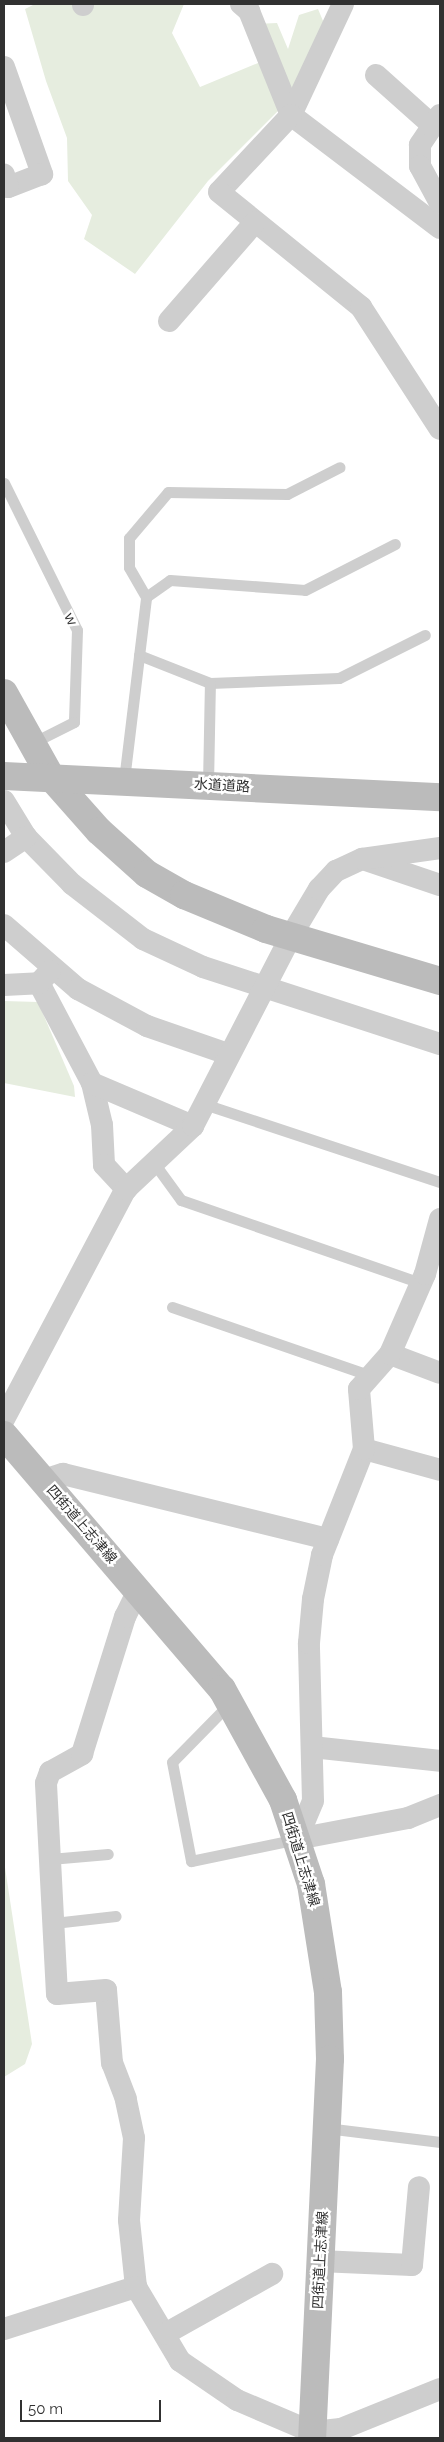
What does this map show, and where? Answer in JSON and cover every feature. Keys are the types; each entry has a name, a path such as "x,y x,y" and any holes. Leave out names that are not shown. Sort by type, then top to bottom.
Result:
{"main road":[{"path":"4,693 51,778 99,831 147,874 214,908 291,936 440,981"},
{"name":"水道道路","path":"4,776 208,784 440,797"},
{"name":"四街道上志津線","path":"4,1434 138,1590 230,1703 283,1800 311,1884 328,1992 330,2059 312,2435"}],"street":[{"path":"241,4 249,10 291,115 440,228"},
{"path":"343,4 291,115 219,192 361,307 440,430"},
{"path":"4,67 42,174 8,187 4,175"},
{"path":"376,74 437,121 420,145 420,166 440,203"},
{"path":"169,321 255,222"},
{"path":"4,801 26,837 72,884 143,939 203,967 440,1044"},
{"path":"4,852 26,837"},
{"path":"4,1434 126,1189 193,1126 228,1054 265,988 291,936 319,889 336,871 362,859 440,848"},
{"path":"362,859 440,885"},
{"path":"4,925 46,975 92,1083 102,1125 104,1165 126,1189"},
{"path":"4,985 46,975 78,989 148,1026 228,1054"},
{"path":"92,1083 193,1126"},
{"path":"297,1839 313,1802 309,1644 313,1599 328,1540 364,1449 359,1389 390,1354 421,1283 440,1219"},
{"path":"390,1354 440,1372"},
{"path":"364,1449 440,1470"},
{"path":"44,1480 63,1474 328,1540"},
{"path":"138,1590 125,1617 82,1754 50,1772 46,1783 57,1994 106,1990 112,2063 126,2099 134,2138 129,2220 136,2287 180,2361 237,2400 312,2435 341,2429 440,2389"},
{"path":"312,1747 440,1761"},
{"path":"297,1839 408,1818 440,1805"},
{"path":"319,2262 412,2265 420,2186"},
{"path":"165,2334 272,2274"},
{"path":"4,2329 136,2287"}],"lane":[{"path":"124,780 146,597 129,567 129,538 168,492 286,494 340,467"},
{"name":"ｗ","path":"4,483 77,630 74,722 31,743"},
{"path":"146,597 170,580 305,590 395,544"},
{"path":"139,655 210,682 339,678 425,635"},
{"path":"208,784 210,682"},
{"path":"204,1104 440,1182"},
{"path":"154,1163 181,1200 421,1283"},
{"path":"172,1308 371,1376"},
{"path":"230,1703 172,1762 191,1862 297,1839"},
{"path":"50,1859 108,1854"},
{"path":"54,1923 116,1916"},
{"path":"326,2128 440,2142"}],"shaded area":[{"path":"35,4 184,4 172,33 200,87 258,63 255,24 277,23 288,49 299,15 318,9 326,28 291,98 208,181 135,274 84,239 92,215 68,181 67,138 46,81 25,9"},
{"path":"4,1001 38,1002 74,1086 75,1097 4,1083"},
{"path":"4,1861 32,2044 25,2064 4,2077"}]}
